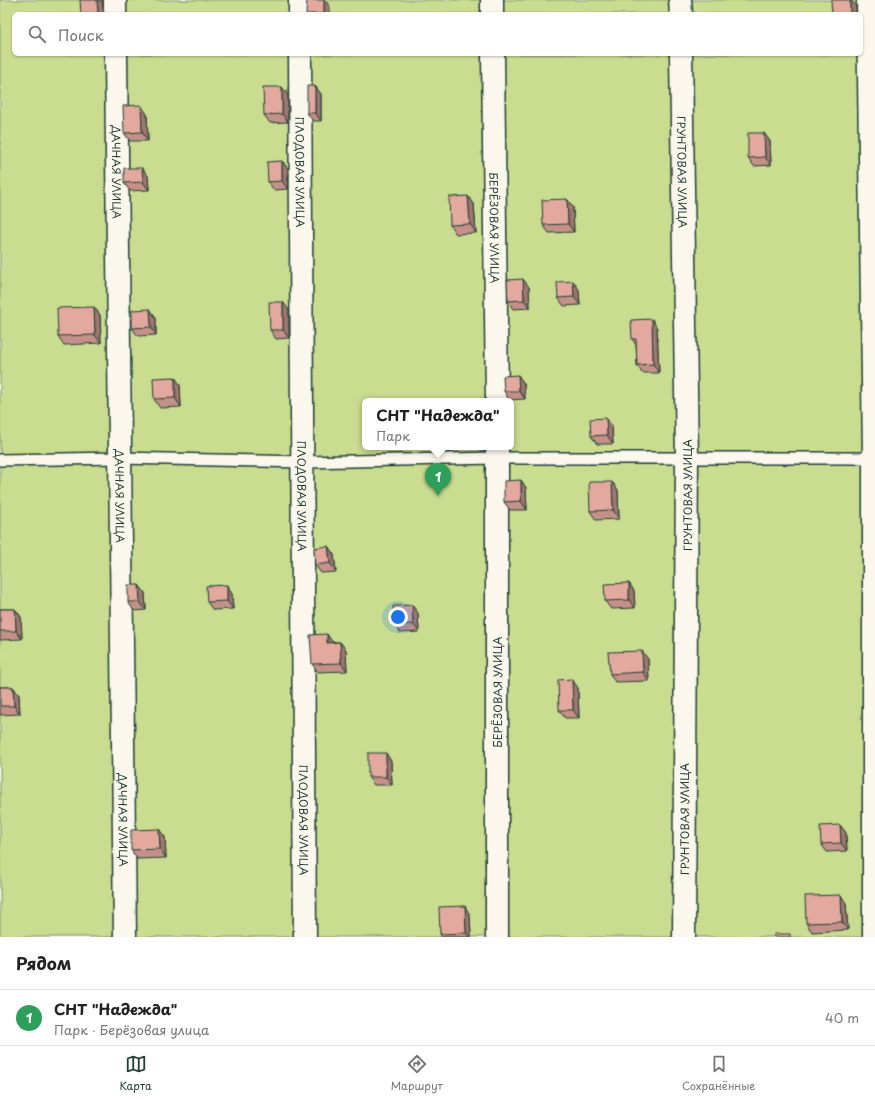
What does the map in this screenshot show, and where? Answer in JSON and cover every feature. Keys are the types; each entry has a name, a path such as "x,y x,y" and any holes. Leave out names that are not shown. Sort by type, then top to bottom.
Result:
{"street":[{"path":"115,0 115,12"},
{"path":"300,0 300,12"},
{"path":"492,0 492,12"},
{"path":"680,0 681,12"},
{"path":"868,0 875,458 874,937"},
{"name":"ДАЧНАЯ УЛИЦА","path":"116,56 125,937"},
{"name":"ПЛОДОВАЯ УЛИЦА","path":"300,56 305,937"},
{"name":"БЕРЁЗОВАЯ УЛИЦА","path":"492,56 497,398"},
{"name":"ГРУНТОВАЯ УЛИЦА","path":"681,56 687,458 684,937"},
{"name":"БЕРЁЗОВАЯ УЛИЦА","path":"496,452 498,937"}],"lane":[{"path":"0,460 119,458 303,462 496,452 687,458 875,458"}],"green space":[{"path":"0,0 875,0 875,937 0,937"}],"building":[{"path":"80,0 97,0 98,12 81,12"},
{"path":"307,0 324,0 324,12 306,12"},
{"path":"831,0 850,0 850,12 832,12"},
{"path":"307,86 315,86 315,113 307,113"},
{"path":"263,87 282,87 282,114 264,115"},
{"path":"141,105 142,132 124,133 123,106"},
{"path":"748,133 764,133 765,157 748,158"},
{"path":"282,161 282,181 268,182 267,162"},
{"path":"124,168 142,168 143,182 124,183"},
{"path":"468,196 470,224 450,225 449,197"},
{"path":"567,199 568,224 543,225 542,200"},
{"path":"523,279 524,300 508,301 507,280"},
{"path":"573,281 574,297 558,298 557,282"},
{"path":"269,302 283,302 283,330 270,330"},
{"path":"94,307 95,335 58,336 57,308"},
{"path":"150,309 151,327 132,328 132,310"},
{"path":"652,319 653,364 637,365 636,339 632,339 631,320"},
{"path":"518,375 519,391 504,391 503,376"},
{"path":"175,377 175,398 154,399 153,378"},
{"path":"606,418 607,435 591,436 590,419"},
{"path":"521,480 521,501 504,502 504,481"},
{"path":"589,482 612,482 613,510 590,511"},
{"path":"328,546 330,563 315,565 314,548"},
{"path":"629,583 629,600 605,601 604,584"},
{"path":"128,585 139,585 140,602 128,602"},
{"path":"227,585 227,601 207,602 206,586"},
{"path":"412,605 413,624 394,625 393,606"},
{"path":"0,609 15,609 16,631 0,631"},
{"path":"327,634 327,643 340,642 341,663 312,664 310,635"},
{"path":"642,651 643,672 610,674 608,652"},
{"path":"572,679 573,710 559,710 558,680"},
{"path":"0,687 13,687 14,706 0,706"},
{"path":"368,753 386,753 386,777 368,777"},
{"path":"840,825 841,843 821,844 820,826"},
{"path":"159,829 160,849 131,850 131,830"},
{"path":"841,895 842,922 806,923 805,896"},
{"path":"465,906 466,933 440,934 439,907"},
{"path":"774,934 790,934 790,937 774,937"}],"place":[{"name":"СНТ \"Надежда\"","path":"438,496"}]}
